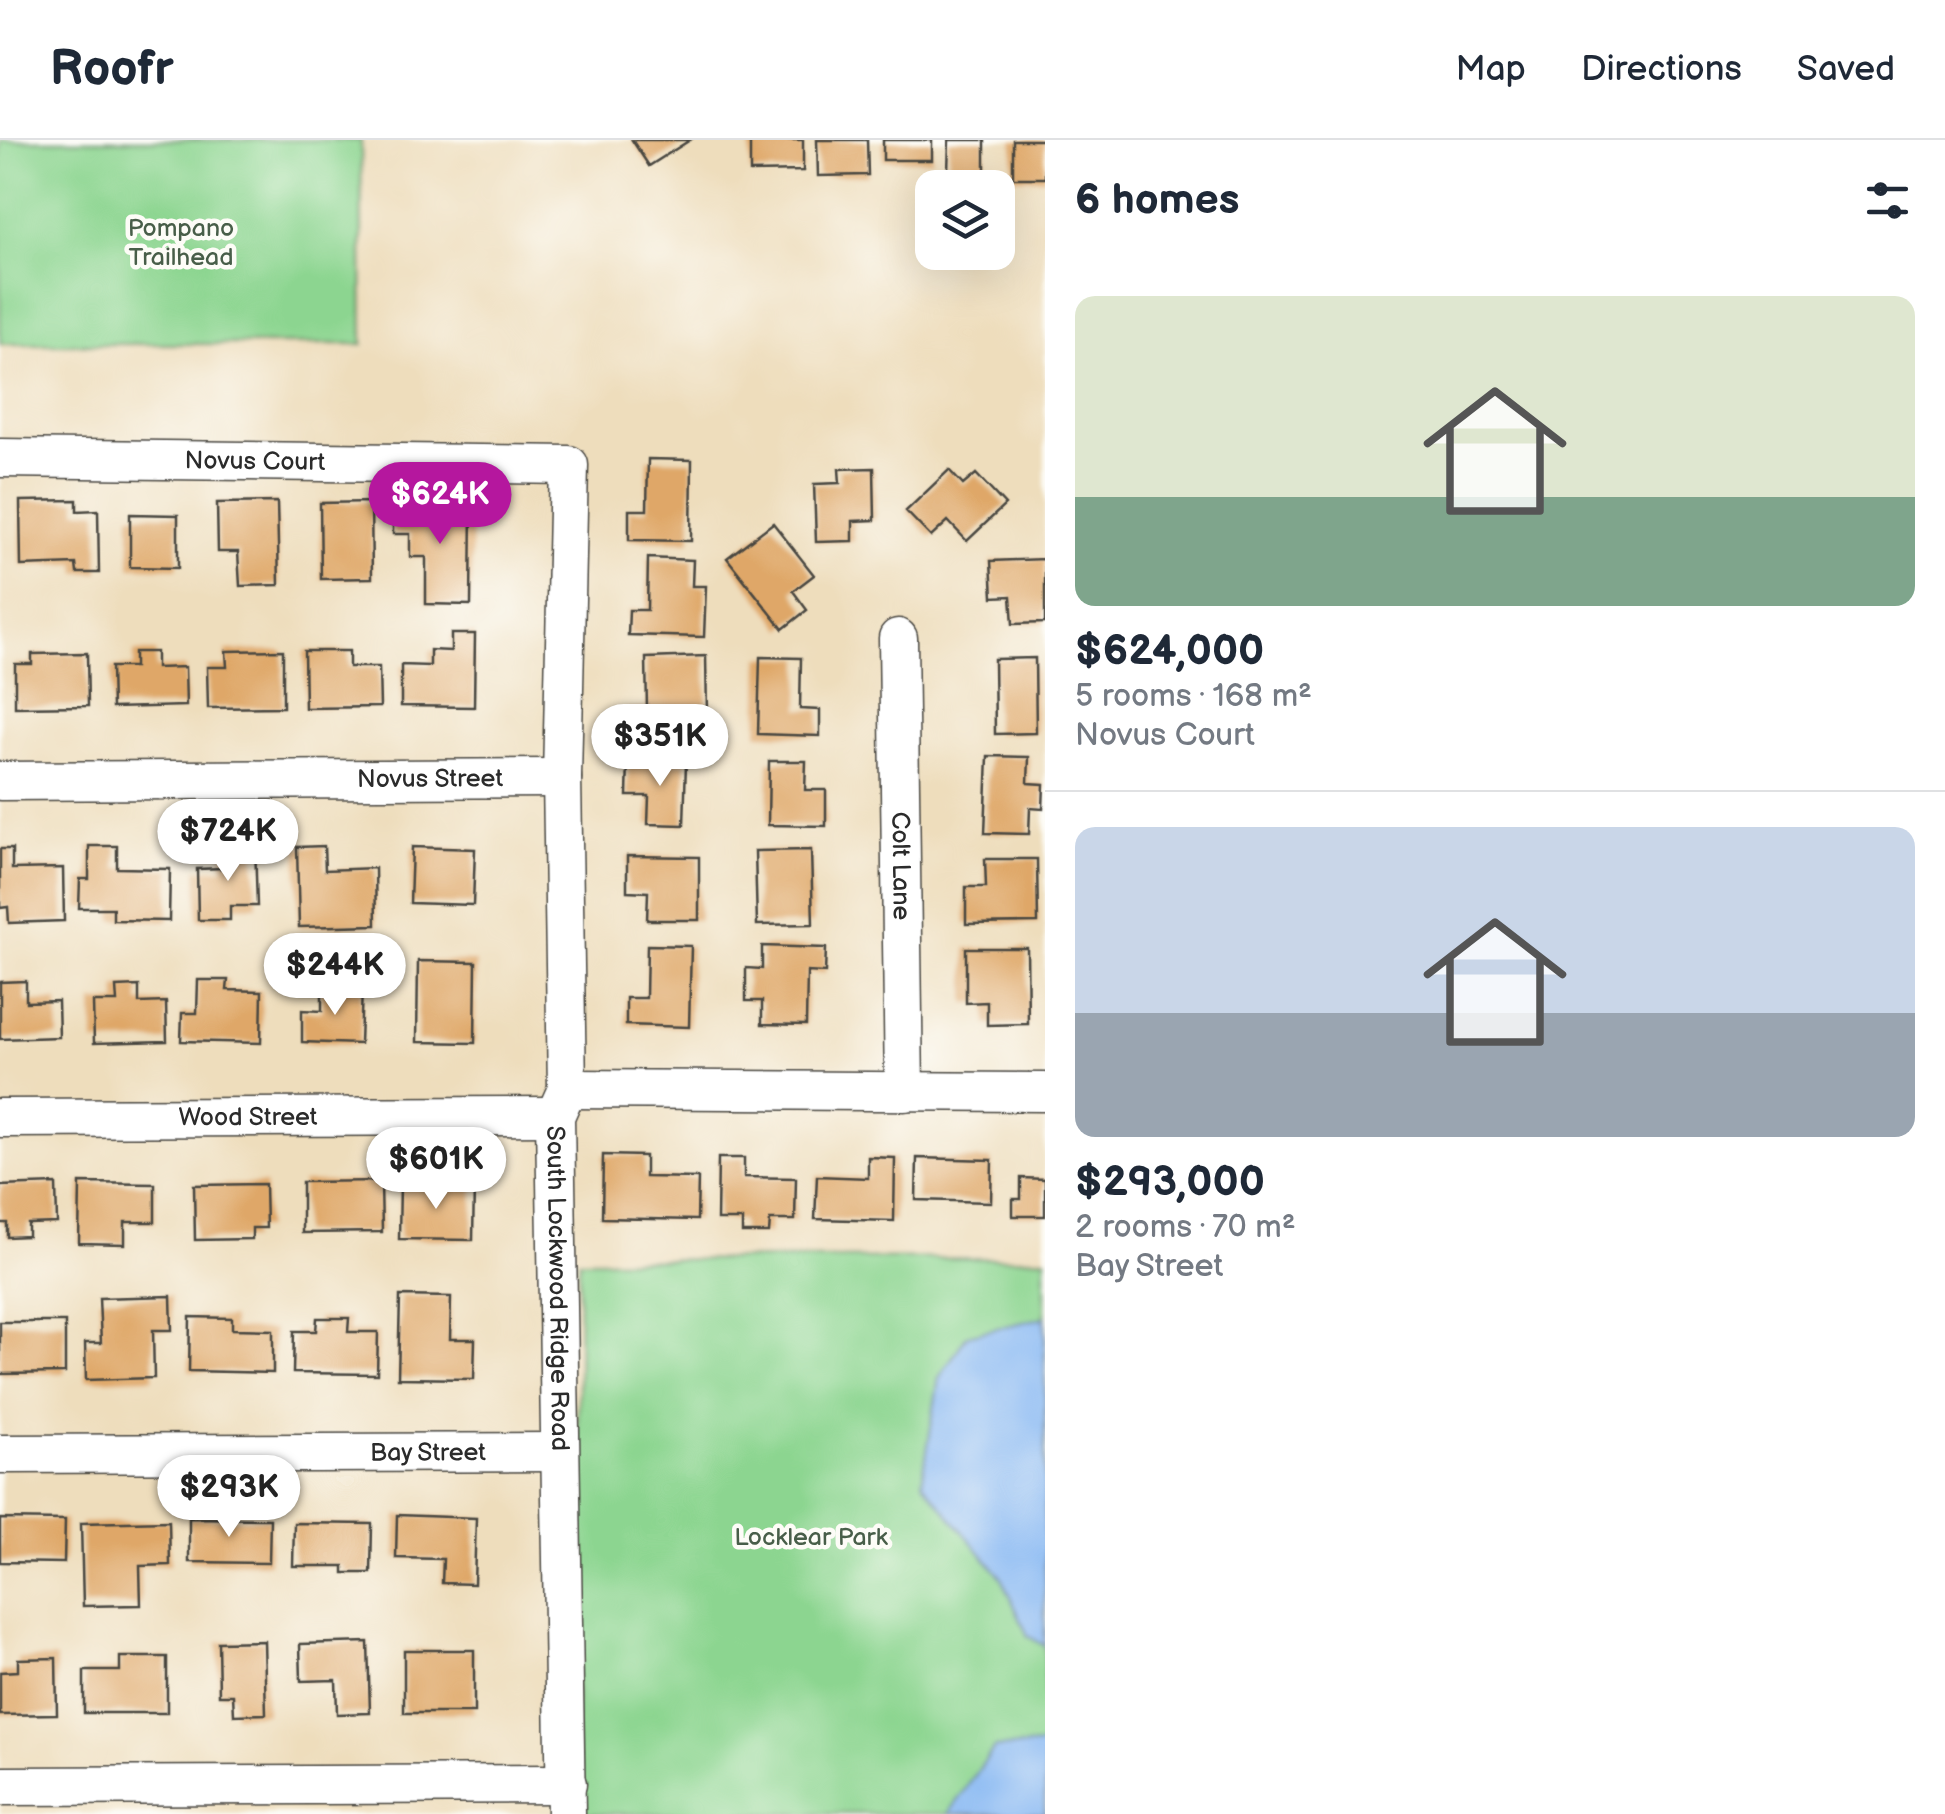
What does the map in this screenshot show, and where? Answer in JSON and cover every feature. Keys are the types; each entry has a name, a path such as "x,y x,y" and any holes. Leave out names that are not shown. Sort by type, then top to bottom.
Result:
{"street":[{"name":"Novus Court","path":"0,458 570,465"},
{"name":"South Lockwood Ridge Road","path":"566,1799 557,1452 562,778 570,465"},
{"name":"Colt Lane","path":"898,638 904,1092"},
{"name":"Novus Street","path":"0,780 562,778"},
{"name":"Wood Street","path":"0,1118 904,1092 1045,1092"},
{"name":"Bay Street","path":"0,1454 557,1452"},
{"path":"0,1786 566,1799"}],"green space":[{"name":"Pompano Trailhead","path":"0,140 361,140 363,344 0,344"},
{"name":"Locklear Park","path":"1045,1258 1045,1814 575,1814 579,1260"}],"water":[{"path":"1045,1317 1045,1646 1028,1636 1002,1578 922,1482 939,1378 967,1335"},
{"path":"1045,1745 1045,1814 948,1814 994,1748"}],"building":[{"path":"632,140 690,140 649,166"},
{"path":"750,140 803,140 803,171 750,172"},
{"path":"817,140 867,140 868,175 818,176"},
{"path":"883,140 932,140 932,160 883,160"},
{"path":"949,140 985,140 985,170 948,170"},
{"path":"1013,140 1045,140 1045,178 1015,178"},
{"path":"648,459 692,460 691,541 629,540 629,510 647,510"},
{"path":"874,468 875,520 853,521 853,541 816,542 814,484 840,483 839,469"},
{"path":"949,470 963,485 976,474 1005,505 967,541 948,521 931,537 906,511"},
{"path":"77,500 77,511 98,510 99,573 77,573 76,564 21,566 20,501"},
{"path":"277,502 279,585 240,586 238,552 218,552 217,503"},
{"path":"371,502 372,578 321,579 320,503"},
{"path":"393,502 472,503 471,605 426,604 426,557 410,557 410,534 393,534"},
{"path":"130,514 178,515 178,568 130,567"},
{"path":"773,523 814,575 793,591 807,610 783,629 727,558"},
{"path":"648,558 693,560 692,586 706,586 704,637 628,635 629,610 647,610"},
{"path":"1045,559 1045,623 1013,624 1011,596 993,597 991,561"},
{"path":"451,634 475,634 474,707 401,706 401,665 430,666 430,650 451,651"},
{"path":"283,650 283,707 208,708 207,667 227,667 226,651"},
{"path":"304,651 349,651 349,667 379,667 380,707 305,708"},
{"path":"134,652 156,652 156,668 185,667 186,706 112,708 111,667 134,667"},
{"path":"87,653 88,706 15,707 15,664 32,664 32,654"},
{"path":"706,656 707,714 685,714 686,735 627,737 627,709 647,709 646,658"},
{"path":"760,657 801,658 800,709 820,710 820,736 758,734"},
{"path":"1035,658 1036,733 995,734 994,659"},
{"path":"988,756 1029,757 1028,783 1044,784 1043,809 1030,808 1029,834 985,833"},
{"path":"628,761 686,762 684,825 648,824 649,796 627,796"},
{"path":"769,761 806,761 805,790 826,790 826,826 768,825"},
{"path":"255,844 257,906 230,906 230,920 198,920 197,869 223,868 222,845"},
{"path":"89,846 117,846 117,868 170,869 169,921 113,920 113,908 79,908 80,879 89,879"},
{"path":"324,846 325,870 375,868 376,925 299,927 297,847"},
{"path":"412,847 475,849 473,905 410,903"},
{"path":"0,849 12,849 12,869 63,868 64,921 9,923 8,907 0,908"},
{"path":"811,850 813,924 757,925 755,851"},
{"path":"627,856 699,857 699,920 647,920 648,892 627,891"},
{"path":"985,859 1037,859 1038,923 966,924 966,887 986,887"},
{"path":"647,945 691,946 689,1027 626,1025 626,998 646,998"},
{"path":"762,946 826,948 825,973 807,972 806,1025 762,1024 762,1001 746,1001 746,968 762,969"},
{"path":"966,948 1027,948 1028,1024 987,1025 987,1002 966,1003"},
{"path":"418,961 476,962 475,1043 417,1042"},
{"path":"198,980 228,980 227,990 262,991 261,1043 181,1041 182,1013 197,1013"},
{"path":"26,981 26,1002 58,1001 59,1037 0,1039 0,982"},
{"path":"139,986 139,1003 166,1002 167,1041 94,1043 93,1002 117,1002 116,987"},
{"path":"322,987 362,988 360,1044 302,1042 302,1010 322,1011"},
{"path":"603,1155 645,1156 645,1177 698,1178 697,1220 602,1218"},
{"path":"868,1157 895,1158 894,1221 815,1219 817,1176 868,1178"},
{"path":"718,1158 744,1158 744,1177 796,1178 795,1220 770,1220 769,1233 742,1233 742,1220 717,1220"},
{"path":"917,1158 992,1160 991,1202 916,1200"},
{"path":"1021,1178 1045,1179 1045,1216 1013,1216 1013,1199 1021,1199"},
{"path":"381,1181 382,1232 302,1233 302,1182"},
{"path":"80,1183 155,1184 155,1222 125,1222 125,1244 79,1243"},
{"path":"400,1183 474,1184 473,1240 399,1239"},
{"path":"56,1184 57,1223 28,1224 28,1236 7,1237 7,1223 0,1223 0,1186"},
{"path":"265,1184 266,1228 252,1228 252,1239 195,1240 194,1185"},
{"path":"171,1296 172,1330 153,1330 154,1378 86,1380 85,1343 101,1343 99,1298"},
{"path":"400,1296 451,1297 450,1339 475,1339 474,1379 398,1378"},
{"path":"190,1317 232,1318 232,1329 273,1330 273,1373 189,1371"},
{"path":"317,1318 349,1318 348,1332 378,1332 377,1374 293,1373 294,1331 316,1331"},
{"path":"0,1322 65,1322 65,1373 0,1374"},
{"path":"397,1515 476,1518 474,1584 442,1583 443,1559 396,1558"},
{"path":"189,1518 270,1519 269,1563 189,1562"},
{"path":"0,1519 65,1520 64,1563 0,1562"},
{"path":"169,1521 170,1565 140,1566 141,1605 83,1606 81,1523"},
{"path":"294,1523 372,1524 371,1573 344,1573 344,1566 293,1566"},
{"path":"264,1641 266,1714 234,1715 233,1695 219,1695 218,1642"},
{"path":"368,1642 370,1713 337,1714 336,1680 301,1681 300,1644"},
{"path":"404,1650 474,1650 474,1713 404,1713"},
{"path":"120,1657 167,1657 167,1713 84,1713 84,1671 120,1671"},
{"path":"56,1658 57,1714 0,1715 0,1672 18,1671 18,1659"}]}
